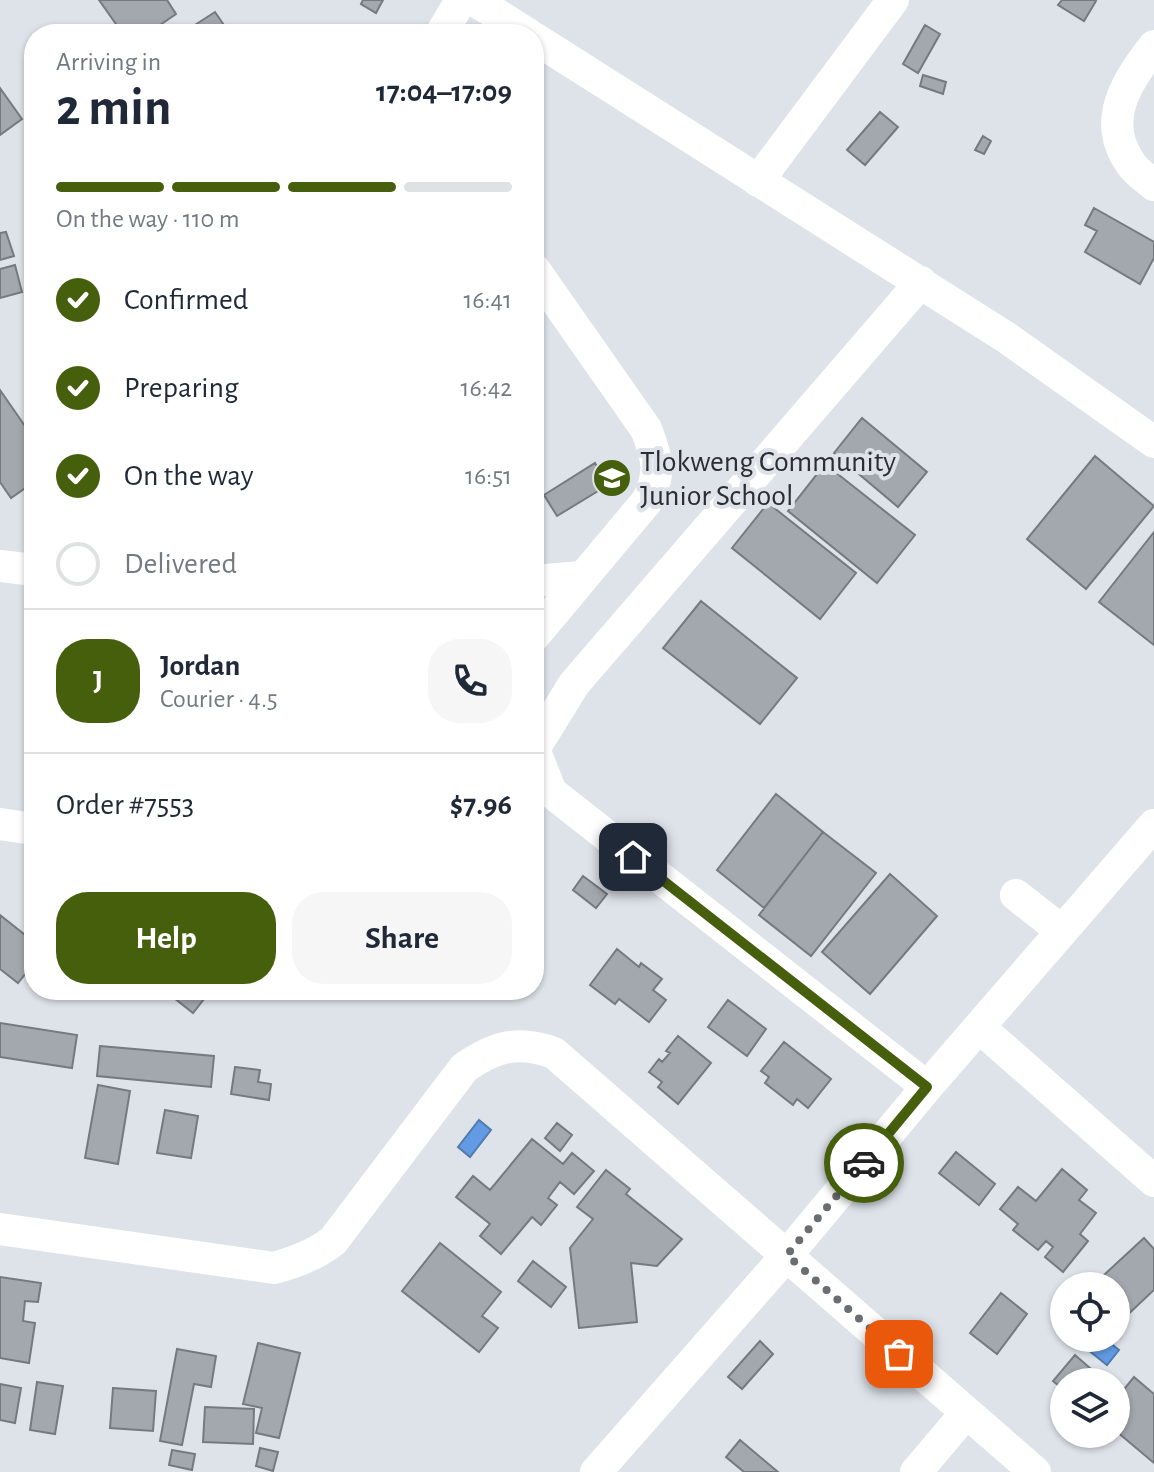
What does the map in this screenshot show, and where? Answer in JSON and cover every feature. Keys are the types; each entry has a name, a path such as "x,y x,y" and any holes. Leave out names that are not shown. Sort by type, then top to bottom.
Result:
{"street":[{"path":"447,24 461,0"},
{"path":"474,0 512,24"},
{"path":"758,181 893,0"},
{"path":"544,44 1007,338 1154,442"},
{"path":"1154,46 1131,75 1116,123 1121,146 1132,166 1154,185"},
{"path":"544,733 574,684 921,282"},
{"path":"544,283 646,429 654,450 656,483 647,501 544,623"},
{"path":"0,566 24,569"},
{"path":"544,580 581,577"},
{"path":"544,774 551,792 927,1087"},
{"path":"0,824 24,828"},
{"path":"596,1472 787,1255 927,1087 1154,825"},
{"path":"1016,895 1062,931"},
{"path":"979,1027 1154,1181"},
{"path":"0,1229 274,1268 293,1263 333,1241 464,1068 485,1053 533,1045 554,1053 1035,1472"},
{"path":"916,1472 966,1413"}],"water":[{"path":"479,1120 491,1130 470,1157 458,1147"},
{"path":"1091,1352 1117,1352 1107,1365"}],"building":[{"path":"99,0 167,0 176,14 162,24 116,24"},
{"path":"363,0 383,0 376,13 361,4"},
{"path":"1062,0 1096,1 1084,21 1058,5"},
{"path":"215,12 223,24 196,24"},
{"path":"925,25 940,34 918,73 903,64"},
{"path":"923,75 946,82 943,94 920,86"},
{"path":"0,88 22,119 0,135"},
{"path":"880,112 898,127 865,165 847,150"},
{"path":"983,136 991,141 984,154 975,150"},
{"path":"1094,208 1154,242 1154,258 1140,284 1085,252 1097,231 1085,225"},
{"path":"6,232 14,256 0,260 0,233"},
{"path":"15,265 22,292 0,298 0,269"},
{"path":"0,390 24,425 24,489 11,498 0,482"},
{"path":"862,418 927,472 898,507 834,453"},
{"path":"1095,456 1154,506 1086,589 1027,539"},
{"path":"595,463 608,485 557,516 544,495"},
{"path":"825,464 915,535 877,583 788,511"},
{"path":"768,503 856,573 820,619 732,548"},
{"path":"1154,532 1154,645 1099,602"},
{"path":"701,601 797,678 760,724 663,648"},
{"path":"776,794 823,832 764,908 717,870"},
{"path":"823,832 876,873 811,956 759,915"},
{"path":"890,874 937,916 870,994 822,952"},
{"path":"583,876 607,894 596,908 573,890"},
{"path":"0,915 24,934 24,976 18,983 0,969"},
{"path":"617,949 639,967 641,963 662,979 653,990 666,1000 649,1022 619,999 615,1004 590,985"},
{"path":"177,1000 203,1000 193,1013"},
{"path":"728,1000 766,1029 747,1056 708,1027"},
{"path":"0,1023 77,1035 72,1068 0,1057"},
{"path":"678,1036 711,1063 678,1104 658,1087 662,1082 649,1072 659,1059 662,1062 670,1053 666,1051"},
{"path":"784,1042 831,1079 808,1108 797,1099 793,1105 765,1083 769,1077 761,1071"},
{"path":"100,1046 214,1056 211,1087 97,1076"},
{"path":"235,1067 260,1070 258,1082 271,1084 269,1100 231,1094"},
{"path":"98,1085 130,1091 118,1164 85,1158"},
{"path":"165,1110 198,1116 191,1158 157,1153"},
{"path":"557,1123 572,1135 560,1151 545,1138"},
{"path":"532,1139 563,1164 572,1153 594,1171 574,1194 560,1182 548,1198 557,1205 541,1225 532,1217 501,1254 480,1236 490,1224 456,1197 473,1176 490,1190"},
{"path":"956,1152 995,1184 979,1205 939,1173"},
{"path":"1062,1169 1087,1190 1079,1200 1096,1213 1080,1234 1088,1241 1063,1272 1045,1257 1053,1247 1046,1241 1038,1250 1013,1230 1018,1224 1000,1209 1018,1187 1036,1201"},
{"path":"606,1170 630,1189 626,1194 682,1239 657,1266 631,1263 637,1322 579,1328 570,1248 593,1219 577,1207"},
{"path":"1144,1238 1154,1249 1154,1290 1130,1312 1130,1272 1107,1272"},
{"path":"440,1243 501,1292 482,1316 498,1328 479,1352 402,1291"},
{"path":"533,1261 566,1287 551,1307 518,1281"},
{"path":"0,1277 41,1283 38,1302 25,1301 23,1321 35,1323 29,1363 0,1358"},
{"path":"1001,1293 1027,1314 997,1354 970,1333"},
{"path":"760,1341 773,1354 742,1389 728,1377"},
{"path":"258,1343 300,1353 279,1438 256,1433 262,1408 243,1404"},
{"path":"177,1349 216,1356 211,1387 194,1384 182,1445 160,1441"},
{"path":"1075,1355 1090,1368 1064,1368"},
{"path":"1134,1377 1154,1394 1154,1463 1130,1443 1130,1382"},
{"path":"37,1382 63,1386 55,1434 30,1430"},
{"path":"0,1384 21,1388 15,1423 0,1420"},
{"path":"113,1388 156,1391 153,1431 110,1428"},
{"path":"205,1407 254,1409 253,1444 203,1442"},
{"path":"740,1440 778,1472 744,1472 726,1457"},
{"path":"260,1448 278,1452 273,1471 256,1466"},
{"path":"172,1450 195,1454 192,1470 169,1465"}],"way so far":[{"path":"864,1163 787,1255 899,1354"}],"place":[{"name":"Tlokweng Community Junior School","path":"612,478"}],"route":[{"path":"633,857 927,1087 864,1163"}]}
